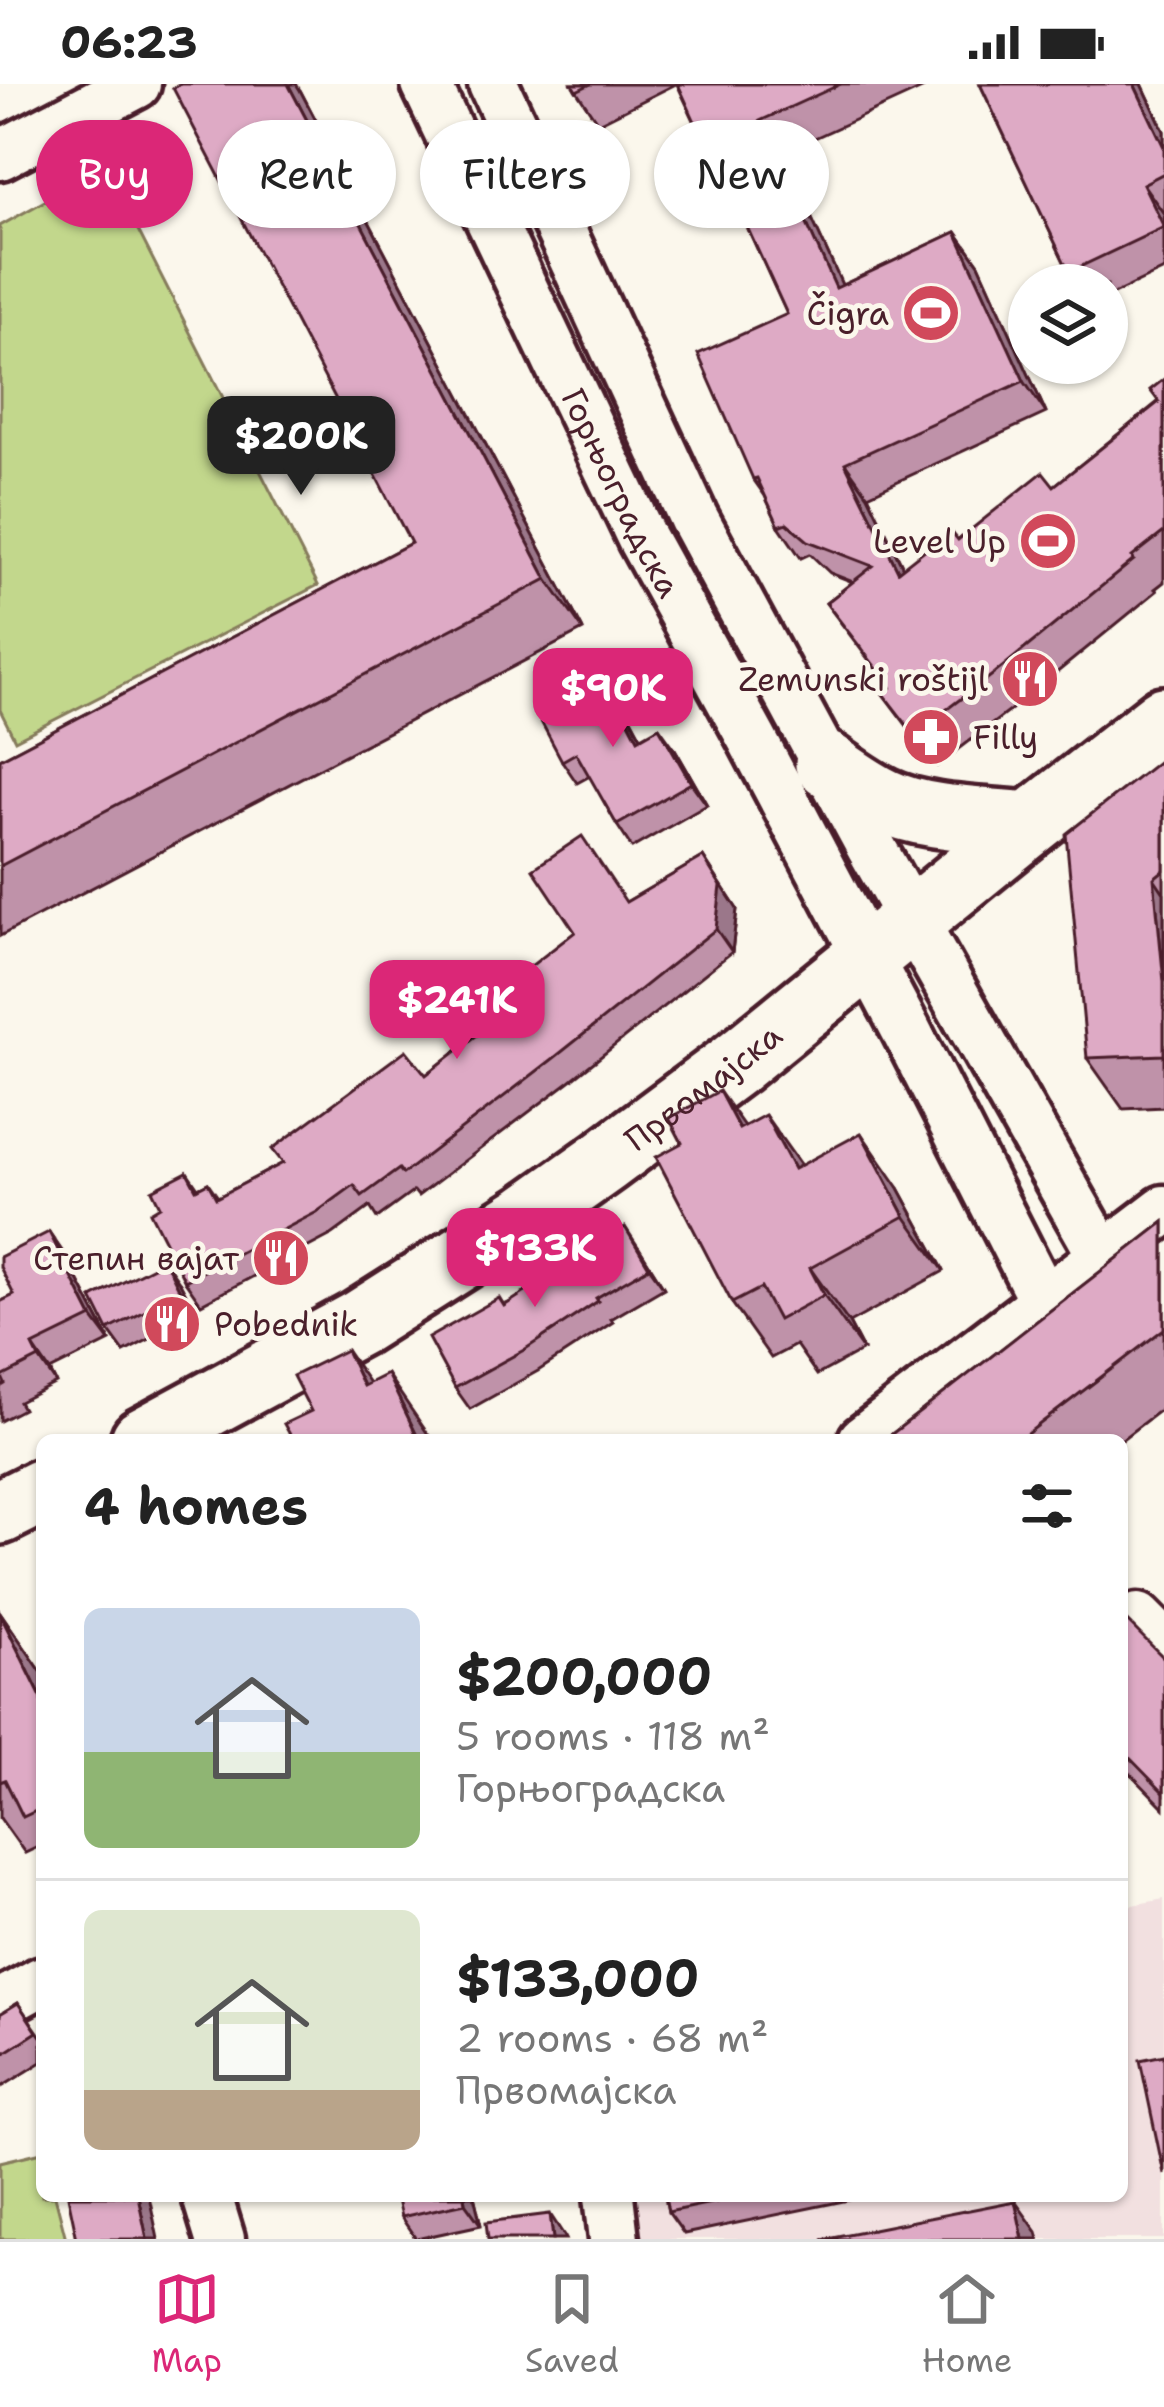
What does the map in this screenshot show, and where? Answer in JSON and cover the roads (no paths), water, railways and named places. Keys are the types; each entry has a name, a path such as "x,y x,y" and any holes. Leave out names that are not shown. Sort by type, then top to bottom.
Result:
{"main road":[{"name":"Првомајска","path":"153,1434 359,1323 605,1162 735,1064 1164,719"},
{"path":"827,764 886,802 921,813 1030,824"},
{"path":"0,1512 36,1494"}],"street":[{"path":"0,155 136,84"},
{"name":"Горњоградска","path":"426,84 642,539 752,739 889,939"},
{"name":"Горњоградска","path":"493,84 693,517 827,764 889,939"},
{"path":"889,939 1103,1257"},
{"path":"889,939 906,1030 1044,1301"},
{"path":"871,1434 1164,1210"},
{"path":"0,2004 36,1984"},
{"path":"209,2202 220,2239"},
{"path":"609,2202 614,2239"}],"place":[{"name":"Čigra","path":"931,313"},
{"name":"Level Up","path":"1048,541"},
{"name":"Zemunski roštijl","path":"1030,679"},
{"name":"Filly","path":"931,737"},
{"name":"Степин вајат","path":"281,1258"},
{"name":"Pobednik","path":"172,1324"}]}
